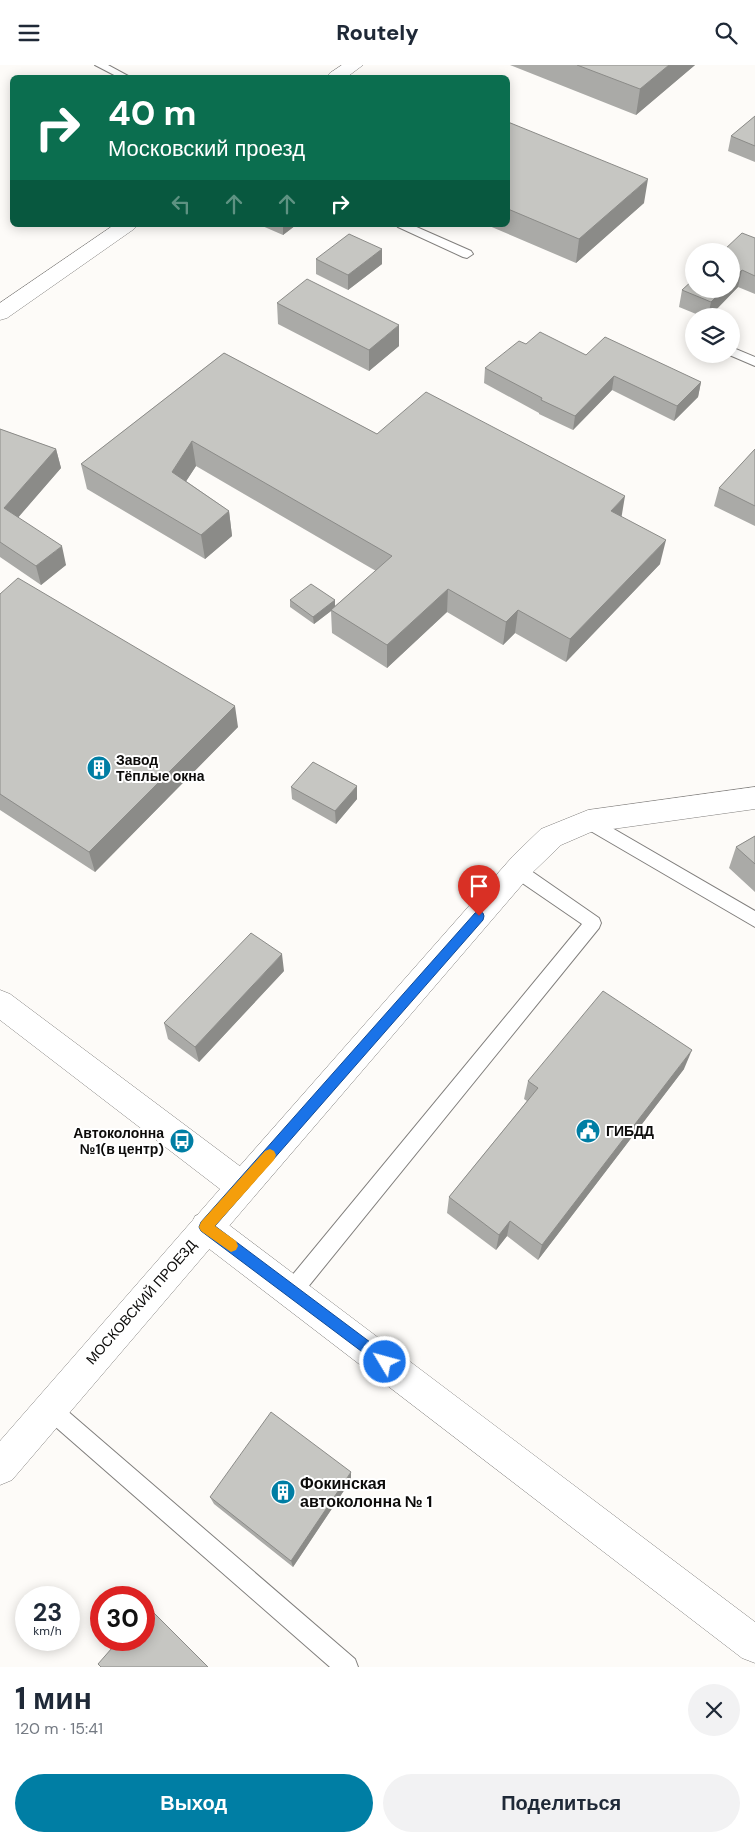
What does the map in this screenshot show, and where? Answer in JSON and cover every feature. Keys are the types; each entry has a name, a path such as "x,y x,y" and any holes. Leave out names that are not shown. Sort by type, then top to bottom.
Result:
{"street":[{"path":"339,75 354,65"},
{"path":"0,313 124,227"},
{"name":"МОСКОВСКИЙ ПРОЕЗД","path":"0,1468 206,1227 518,871 551,837 588,821 755,798"},
{"path":"0,1003 242,1187"},
{"path":"206,1227 755,1645"}],"lane":[{"path":"100,65 121,75"},
{"path":"406,227 467,255"},
{"path":"740,355 755,362"},
{"path":"588,821 755,920"},
{"path":"292,1291 593,923 518,871"},
{"path":"50,1409 347,1667"}],"building":[{"path":"577,65 669,65 640,89"},
{"path":"755,116 755,146 731,136"},
{"path":"510,123 648,179 579,239 510,210"},
{"path":"742,233 755,238 755,276 742,270 740,272 740,243 731,243"},
{"path":"349,234 382,249 348,275 316,259"},
{"path":"307,279 399,325 369,350 277,303"},
{"path":"701,298 715,298 711,302"},
{"path":"540,332 586,355 605,337 701,382 677,406 614,376 575,416 541,400 542,398 485,368 519,341 526,344"},
{"path":"224,353 377,434 426,392 625,496 611,511 666,540 570,639 518,610 506,622 448,589 387,645 331,610 392,556 192,441 172,472 229,511 201,535 81,464"},
{"path":"0,429 56,449 4,508 62,546 36,566 0,542"},
{"path":"755,449 755,506 719,488"},
{"name":"Завод Тёплые окна","path":"18,578 235,706 89,852 0,794 0,594"},
{"path":"311,584 335,600 313,617 290,600"},
{"path":"313,762 357,786 335,811 291,787"},
{"path":"755,836 755,864 736,847"},
{"path":"251,933 282,954 195,1047 164,1023"},
{"name":"ГИБДД","path":"603,991 692,1050 542,1245 510,1221 499,1235 449,1197 538,1088 528,1081"},
{"name":"Фокинская автоколонна № 1","path":"271,1412 351,1472 291,1561 210,1497"},
{"path":"155,1614 208,1667 101,1667 98,1664 109,1651 155,1651"}],"slow traffic":[{"path":"231,1246 206,1227 270,1155"}],"place":[{"name":"Завод Тёплые окна","path":"99,768"},
{"name":"ГИБДД","path":"588,1131"},
{"name":"Автоколонна №1(в центр)","path":"182,1141"},
{"name":"Фокинская автоколонна № 1","path":"283,1492"}],"route":[{"path":"385,1362 206,1227 479,916"}]}
